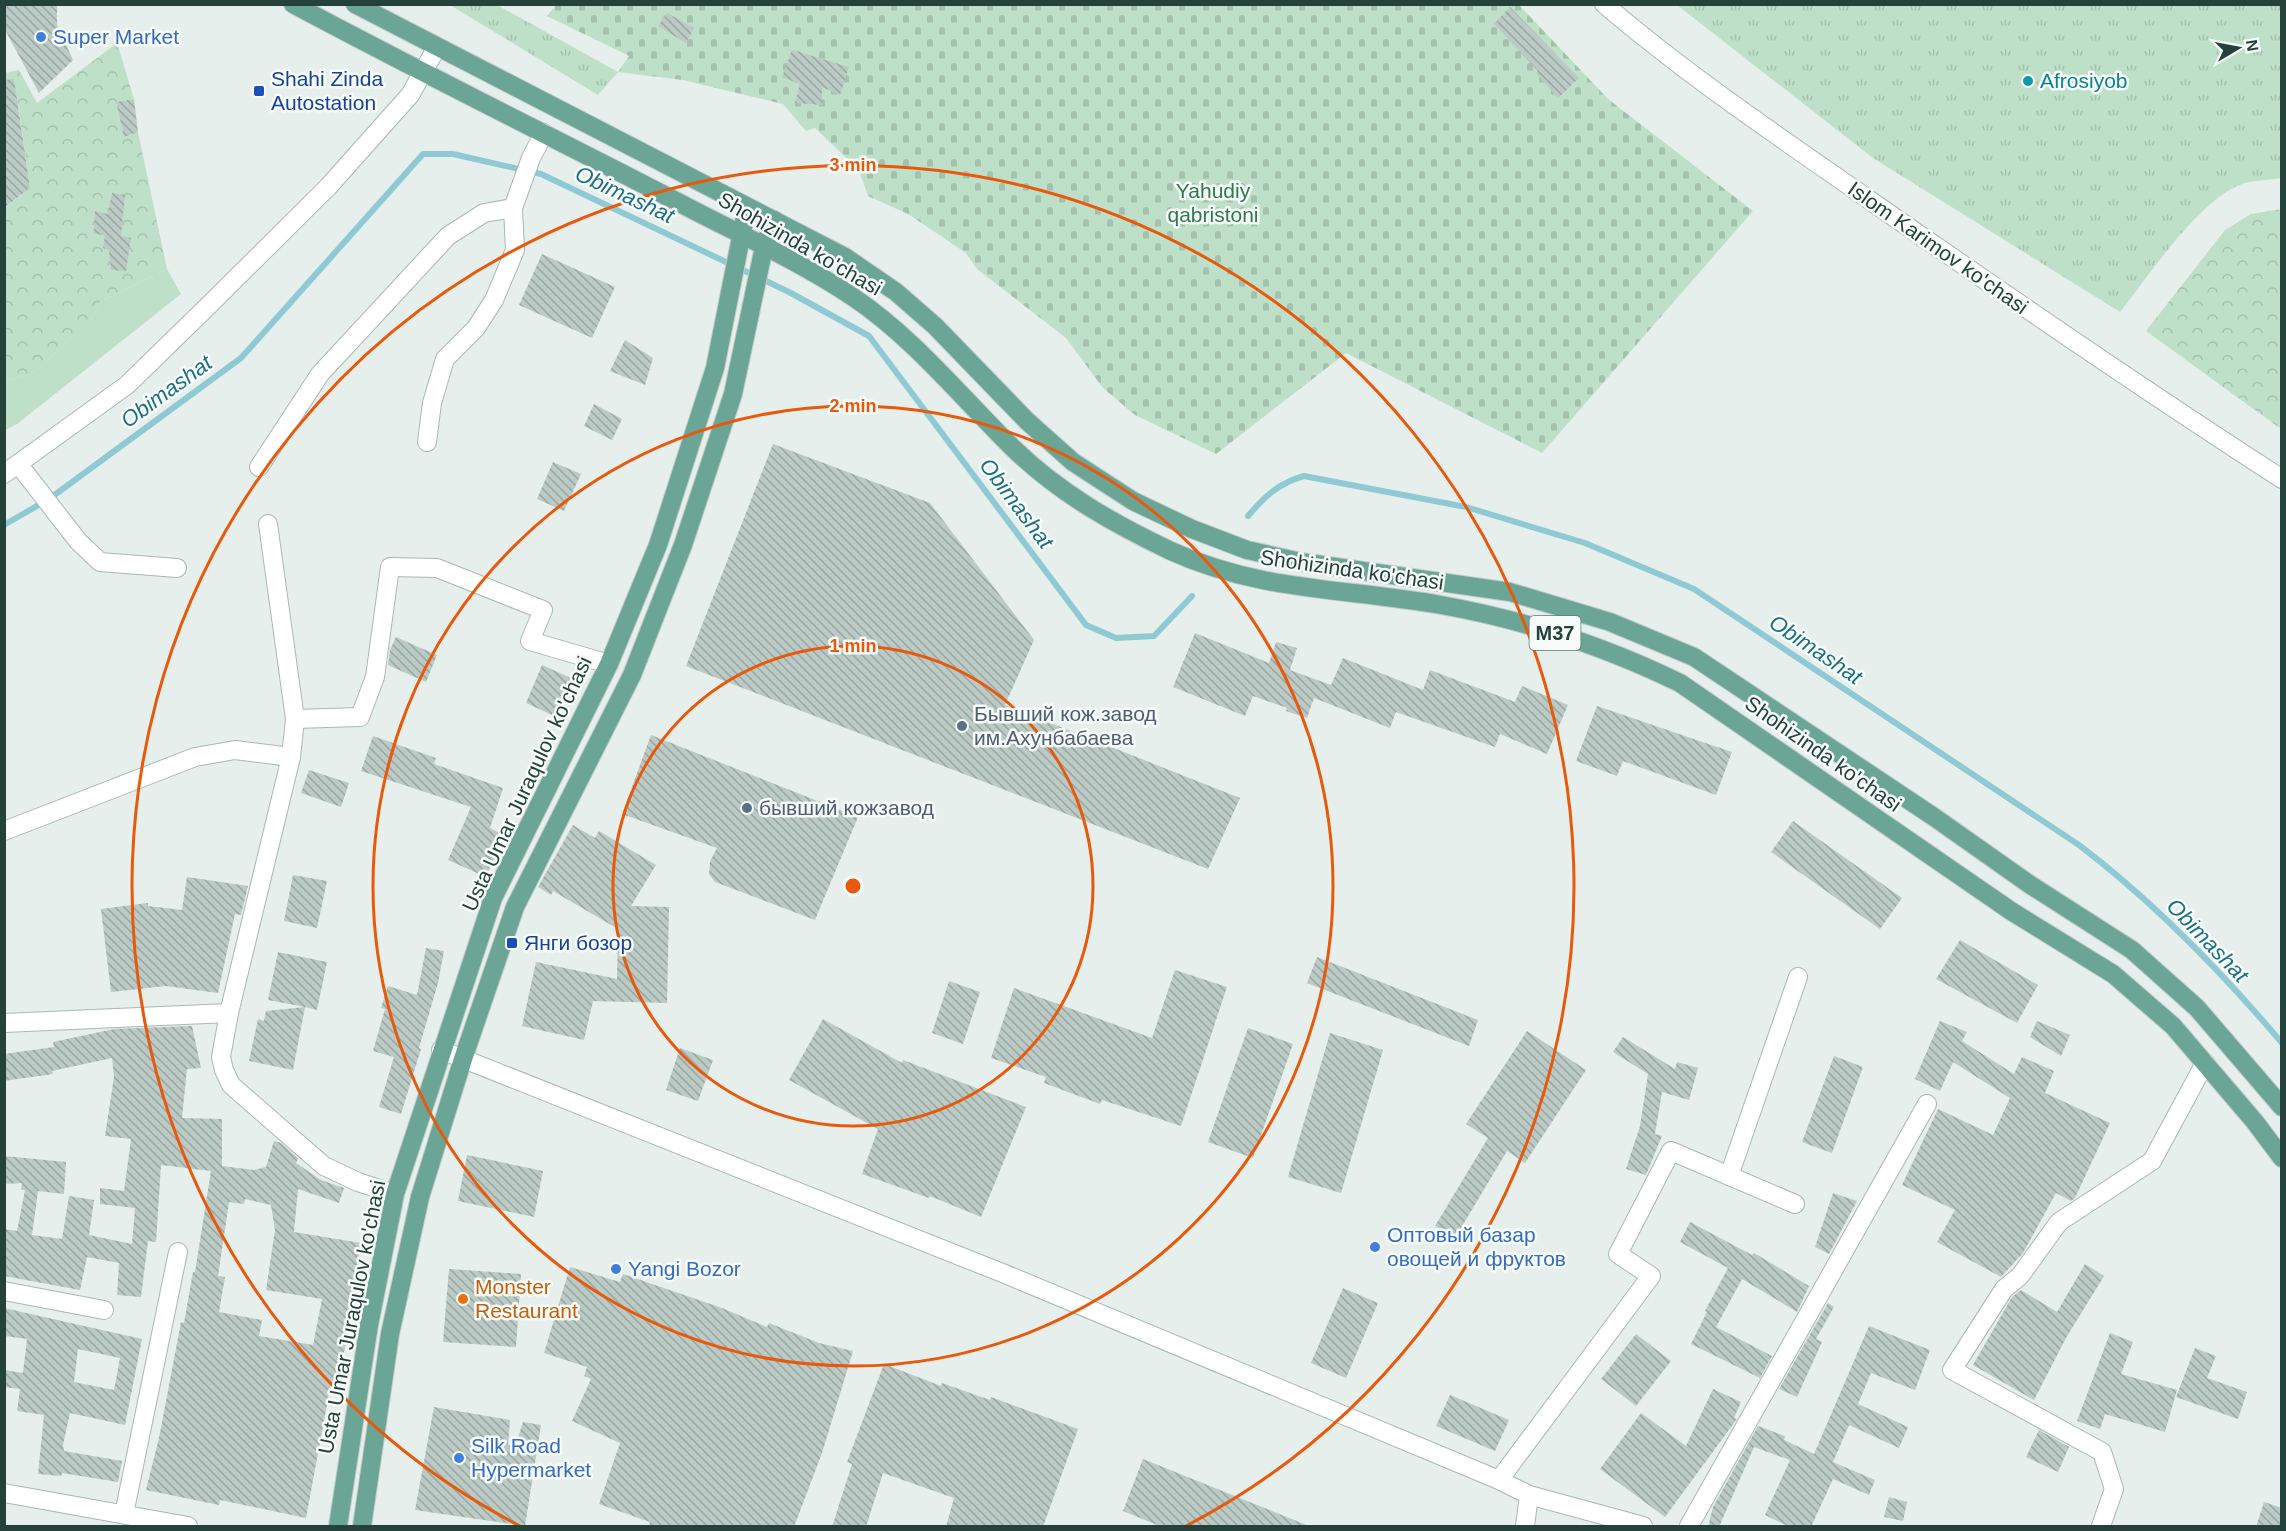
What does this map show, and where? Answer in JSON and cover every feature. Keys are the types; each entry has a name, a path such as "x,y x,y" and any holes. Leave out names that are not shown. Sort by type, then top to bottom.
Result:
{"main road":[{"name":"Shohizinda ko'chasi","path":"293,4 740,234 844,291 891,326 1015,450 1062,490 1112,521 1174,552 1209,566 1280,585 1438,604 1538,627 1623,655 1680,683 2011,911 2113,974 2173,1026 2282,1158"},
{"name":"Shohizinda ko'chasi","path":"355,4 845,257 896,292 935,326 1027,421 1073,462 1133,501 1192,529 1247,550 1301,562 1510,591 1611,622 1694,657 1934,817 2029,884 2132,950 2197,1008 2282,1107"},
{"name":"Usta Umar Juraqulov ko'chasi","path":"338,1527 369,1325 395,1194 493,898 609,664 658,545 716,368 747,207"},
{"name":"Usta Umar Juraqulov ko'chasi","path":"362,1527 390,1334 420,1197 463,1059 515,907 632,675 683,545 733,394 764,247 774,220"}],"street":[{"name":"Islom Karimov ko'chasi","path":"1604,4 1695,77 2099,361 2282,479"},
{"path":"177,568 100,562 78,541 67,524 40,495 12,470 127,385 328,187 410,94 437,46"},
{"path":"427,442 432,403 445,359 476,328 494,300 515,250 514,202 531,158 544,133"},
{"path":"259,466 321,374 448,236 484,213 514,202"},
{"path":"268,524 295,719 291,757 229,1013 221,1057 231,1085 324,1166 358,1182 395,1194"},
{"path":"295,719 360,717 375,677 390,567 437,568 543,610 530,641 609,664"},
{"path":"4,831 195,758 235,750 291,757"},
{"path":"1729,1176 1798,977"},
{"path":"4,1023 229,1013"},
{"path":"441,1050 1016,1279 1499,1480 1528,1495 1643,1527"},
{"path":"2101,1527 2114,1489 2102,1452 1952,1370 2004,1289 2020,1276 2059,1222 2152,1161 2205,1064"},
{"path":"1689,1527 1927,1104"},
{"path":"1499,1480 1651,1276 1618,1254 1671,1151 1795,1204"},
{"path":"124,1514 178,1251"},
{"path":"4,1291 104,1310"},
{"path":"4,1493 188,1527"},
{"path":"1525,1527 1528,1495"}],"green space":[{"name":"Yahudiy qabristoni","path":"557,4 1519,5 1608,99 1753,211 1542,453 1346,353 1216,454 1135,415 1103,388 1066,338 977,269 966,253 908,214 868,196 859,170 815,128 806,131 783,104 683,80 618,72 629,56 547,16"},
{"path":"450,5 497,5 618,72 598,95"},
{"name":"Afrosiyob","path":"1677,5 2281,5 2281,178 2245,183 2211,203 2177,239 2120,312 1873,158"},
{"path":"117,43 134,99 116,102 124,136 138,132 167,269 100,302 91,320 32,374 5,381 5,208 30,188 18,104 5,106 5,73 19,70 37,103"},
{"path":"2282,209 2281,429 2146,331 2225,230 2251,214"},
{"path":"167,269 181,294 17,424 5,430 5,381 32,374 91,320 100,302"}],"building":[{"name":"Super Market","path":"4,4 57,4 57,25 73,60 39,93 4,28"},
{"path":"1510,7 1579,78 1558,98 1536,73 1538,71 1494,24"},
{"path":"667,13 694,28 686,43 658,26"},
{"path":"792,50 849,67 840,95 822,87 822,105 795,103 800,84 782,77"},
{"path":"14,79 30,188 4,208 4,80"},
{"path":"134,99 138,132 124,137 116,102"},
{"path":"112,193 125,195 121,236 131,238 126,271 111,270 109,250 103,248 105,236 94,233 95,211 108,214"},
{"path":"542,254 615,287 592,338 519,305"},
{"path":"625,340 653,358 645,385 610,371"},
{"path":"594,404 622,419 612,440 584,426"},
{"path":"773,444 930,503 1034,640 1005,705 1240,798 1208,869 686,666"},
{"path":"553,462 581,474 564,511 537,499"},
{"path":"1195,633 1269,663 1276,642 1297,648 1290,670 1331,685 1343,658 1423,690 1430,670 1515,702 1522,686 1568,705 1547,754 1500,734 1495,747 1396,712 1390,728 1314,698 1307,718 1253,696 1245,716 1173,687"},
{"path":"396,637 437,655 426,682 388,665 390,650"},
{"path":"542,665 571,678 554,716 526,703"},
{"path":"1597,706 1732,752 1716,795 1623,761 1617,776 1576,761"},
{"path":"651,735 858,817 815,920 715,882 709,874 710,861 717,848 622,814"},
{"path":"373,736 436,758 434,764 503,788 490,828 504,835 486,877 448,860 471,807 361,771"},
{"path":"309,770 349,783 341,807 301,793"},
{"path":"1793,821 1902,898 1880,929 1771,852"},
{"path":"573,825 595,838 599,831 656,865 631,906 669,907 667,1003 593,1001 584,1040 522,1026 536,962 617,979 618,929 553,891 551,895 538,887"},
{"path":"293,875 327,881 317,928 284,921"},
{"path":"187,877 248,886 241,915 235,914 218,993 166,986 111,992 101,909 148,903 148,906 182,910"},
{"path":"1960,940 2038,985 2017,1023 1936,979"},
{"path":"426,948 444,951 438,983 419,1048 421,1049 401,1114 379,1107 394,1057 373,1051 385,1009 381,1008 388,986 417,995"},
{"path":"278,952 327,962 317,1010 268,1000"},
{"path":"1317,957 1478,1020 1469,1046 1307,983"},
{"path":"1175,970 1227,987 1181,1126 1102,1100 1100,1104 1044,1083 1046,1077 991,1058 1014,988 1152,1038"},
{"path":"949,981 980,992 963,1044 932,1033"},
{"path":"305,1007 293,1070 249,1061 258,1019 264,1021 266,1011"},
{"path":"823,1019 902,1063 903,1060 1026,1107 981,1217 930,1196 929,1198 862,1174 878,1129 789,1080"},
{"path":"1940,1021 1967,1032 1962,1041 2014,1074 2022,1057 2054,1071 2045,1093 2110,1123 2075,1198 2071,1201 2056,1193 2023,1253 2001,1277 1937,1242 1955,1210 1902,1185 1938,1109 1993,1135 2010,1098 1953,1062 1940,1091 1915,1079"},
{"path":"2037,1021 2070,1035 2061,1056 2030,1037"},
{"path":"192,1026 201,1068 187,1069 182,1118 222,1119 222,1166 254,1170 266,1167 274,1141 281,1143 298,1158 296,1163 321,1180 344,1188 339,1203 298,1189 294,1232 361,1243 346,1343 337,1384 331,1383 306,1518 220,1500 219,1505 146,1490 159,1438 181,1322 184,1323 193,1272 195,1272 211,1171 161,1165 156,1242 148,1241 141,1297 117,1295 119,1263 87,1257 80,1290 4,1276 4,1229 17,1231 25,1190 21,1190 22,1183 4,1184 4,1156 66,1162 64,1194 38,1191 32,1235 62,1239 69,1196 94,1200 89,1235 132,1244 135,1208 100,1204 100,1188 124,1191 131,1139 105,1136 114,1077 112,1058 52,1071 53,1074 4,1081 4,1054 54,1047 53,1042 114,1029","holes":["245,1199 271,1205 275,1230 266,1290 322,1299 313,1345 259,1336 262,1320 219,1312 225,1277 218,1276 229,1202 244,1204"]},
{"path":"1248,1028 1293,1044 1253,1158 1208,1142"},
{"path":"1527,1031 1586,1070 1525,1163 1507,1151 1455,1238 1435,1226 1488,1138 1466,1124"},
{"path":"1330,1033 1383,1050 1341,1193 1288,1177"},
{"path":"1623,1037 1675,1069 1677,1062 1698,1068 1689,1100 1662,1092 1655,1134 1662,1136 1646,1175 1626,1169 1640,1126 1648,1074 1613,1052"},
{"path":"680,1048 713,1060 698,1101 666,1090"},
{"path":"1834,1056 1863,1067 1832,1153 1802,1142"},
{"path":"467,1155 543,1171 534,1217 458,1201"},
{"path":"1833,1193 1857,1201 1829,1254 1815,1247"},
{"path":"1690,1222 1752,1255 1754,1253 1809,1286 1797,1312 1742,1279 1716,1327 1772,1356 1760,1378 1691,1344 1707,1312 1705,1311 1728,1268 1680,1242"},
{"path":"2085,1264 2104,1276 2066,1338 2034,1400 1973,1365 2012,1297 2021,1290 2057,1312"},
{"path":"570,1267 620,1282 623,1274 722,1308 767,1327 769,1323 819,1343 853,1351 822,1453 794,1527 649,1527 650,1522 599,1504 620,1443 572,1421 591,1379 584,1376 587,1367 544,1353"},
{"path":"449,1269 521,1274 516,1347 443,1342"},
{"path":"1343,1288 1378,1303 1346,1378 1311,1363"},
{"path":"1828,1303 1834,1307 1816,1339 1822,1342 1797,1397 1779,1389"},
{"path":"4,1308 142,1339 125,1425 70,1413 63,1445 64,1451 122,1461 118,1482 62,1473 61,1476 38,1474 44,1415 17,1411 20,1389 4,1387 4,1370 23,1373 27,1339 4,1336","holes":["78,1349 120,1358 114,1390 74,1382"]},
{"path":"1869,1326 1930,1350 1915,1390 1871,1373 1858,1404 1908,1427 1899,1448 1849,1425 1833,1462 1875,1480 1869,1495 1833,1479 1811,1527 1790,1527 1765,1515 1790,1460 1754,1447 1719,1527 1708,1527 1713,1507 1758,1426 1785,1436 1784,1440 1814,1454"},
{"path":"2110,1333 2133,1342 2121,1374 2177,1390 2165,1432 2105,1414 2100,1429 2077,1421"},
{"path":"1636,1334 1671,1361 1636,1406 1601,1379"},
{"path":"2195,1348 2216,1356 2207,1378 2247,1392 2238,1419 2176,1397"},
{"path":"884,1364 941,1386 942,1383 990,1400 991,1397 1078,1429 1043,1527 946,1527 954,1498 883,1473 866,1527 832,1527 852,1464 847,1462"},
{"path":"1713,1389 1741,1402 1734,1418 1737,1419 1665,1517 1600,1469 1641,1413 1686,1446"},
{"path":"1450,1395 1509,1420 1495,1451 1436,1426"},
{"name":"Silk Road Hypermarket","path":"434,1407 510,1420 508,1445 515,1447 523,1422 541,1425 525,1526 415,1510"},
{"path":"2039,1430 2069,1447 2058,1472 2026,1457"},
{"path":"1143,1459 1309,1527 1162,1527 1123,1511"},
{"path":"1889,1497 1907,1502 1903,1521 1884,1517"},
{"path":"2264,1502 2282,1508 2282,1527 2256,1527"}],"waterway":[{"name":"Obimashat","path":"4,525 49,499 241,358 423,154 453,154 541,174 789,292 869,336 1086,625 1116,638 1154,636 1192,596"},
{"name":"Obimashat","path":"1248,516 1273,491 1287,482 1304,476 1466,507 1585,543 1694,589 2079,845 2134,890 2186,938 2282,1043"}],"place":[{"name":"Super Market","path":"41,37"},
{"name":"Afrosiyob","path":"2028,81"},
{"name":"Shahi Zinda Autostation","path":"259,91"},
{"name":"Бывший кож.завод им.Ахунбабаева","path":"962,726"},
{"name":"бывший кожзавод","path":"747,808"},
{"name":"Янги бозор","path":"512,943"},
{"name":"Оптовый базар овощей и фруктов","path":"1375,1247"},
{"name":"Yangi Bozor","path":"616,1269"},
{"name":"Monster Restaurant","path":"463,1299"},
{"name":"Silk Road Hypermarket","path":"459,1458"}]}
